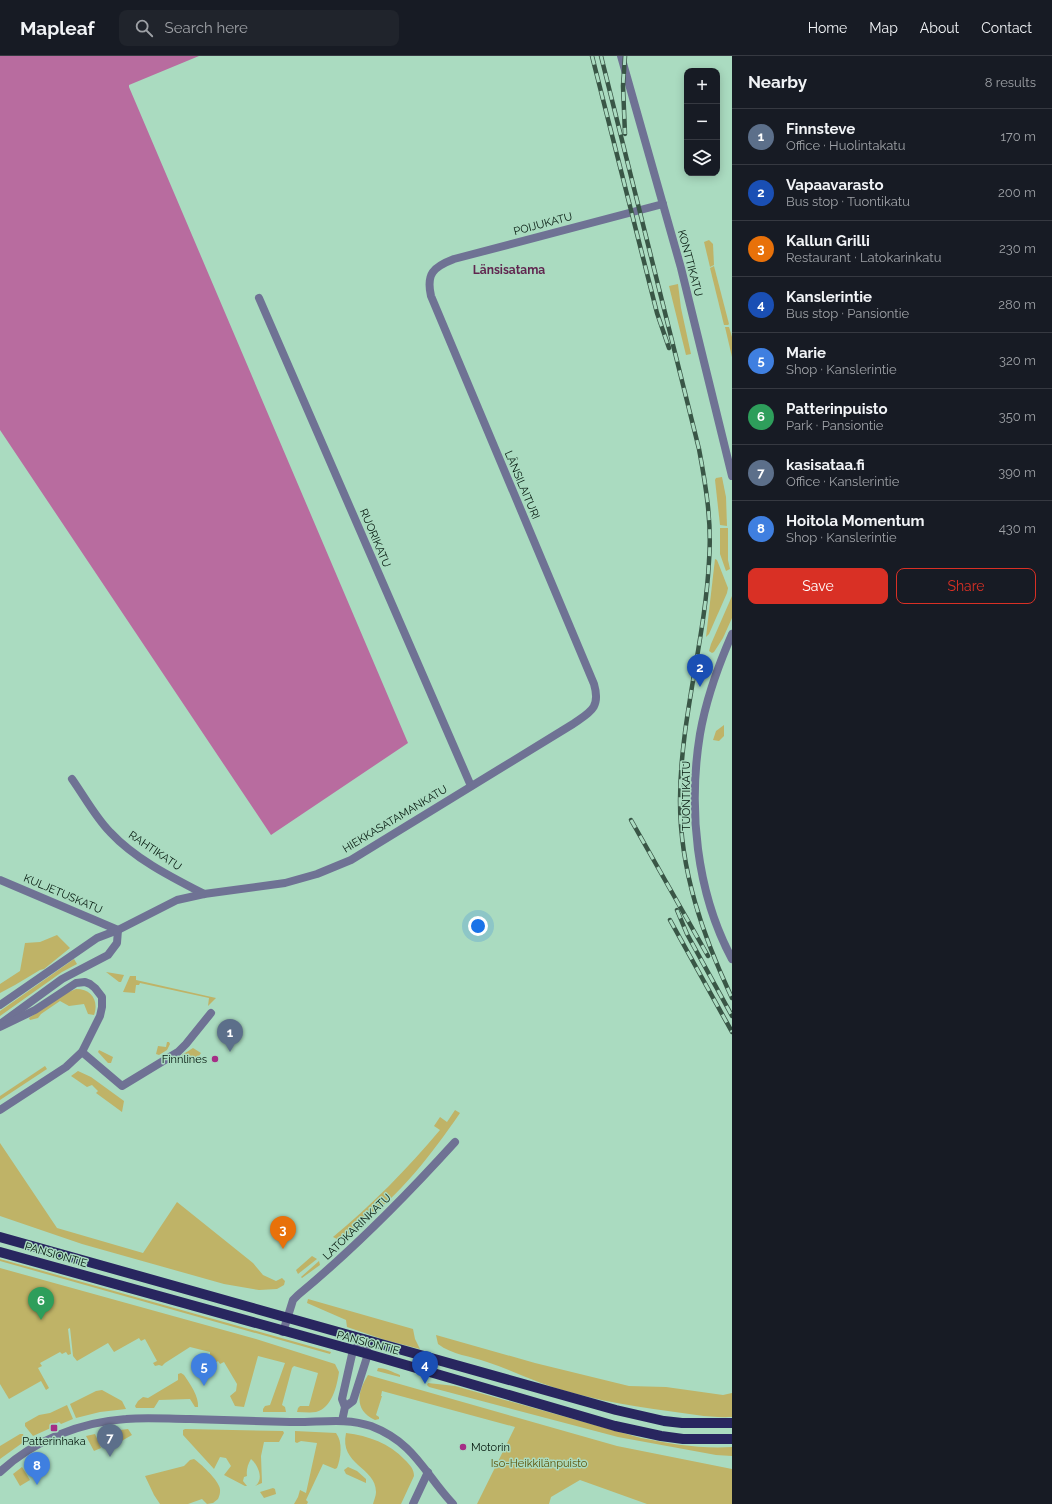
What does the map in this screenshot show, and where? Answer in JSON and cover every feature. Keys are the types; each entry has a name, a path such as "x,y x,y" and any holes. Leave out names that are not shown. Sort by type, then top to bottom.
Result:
{"main road":[{"name":"PANSIONTIE","path":"0,1237 616,1410 664,1421 682,1423 732,1423"},
{"name":"PANSIONTIE","path":"0,1252 284,1332 368,1354 614,1426 683,1439 732,1439"}],"street":[{"name":"KONTTIKATU","path":"621,56 681,268 732,476"},
{"name":"POIJUKATU","path":"432,273 439,265 454,259 663,204"},
{"name":"LÄNSILAITURI","path":"432,273 429,286 431,296 594,684 596,692 595,704"},
{"name":"RUORIKATU","path":"259,298 471,786"},
{"name":"TUONTIKATU","path":"732,634 713,682 704,716 697,764 696,797 698,840 704,879 713,916 732,959"},
{"name":"HIEKKASATAMANKATU","path":"0,1005 89,942 118,930 178,900 204,894 285,883 317,874 352,860 572,724 590,712 595,704"},
{"name":"RAHTIKATU","path":"72,780 109,831 123,844 157,868 204,894"},
{"name":"KULJETUSKATU","path":"0,880 118,930"},
{"path":"0,1025 62,979 108,955 117,943 118,930"},
{"path":"0,1025 35,1010 76,983 85,982 90,984 102,997 100,1016 82,1052 66,1067 0,1110"},
{"path":"82,1052 122,1086 178,1052 211,1013"},
{"name":"LATOKARINKATU","path":"284,1332 293,1300 374,1227 421,1180 455,1142"},
{"path":"342,1420 345,1407 342,1399 353,1350 365,1340 368,1354 353,1401 345,1407"},
{"path":"0,1472 21,1455 58,1435 78,1428 109,1421 143,1418 297,1422 342,1420 371,1426 390,1435 417,1458 453,1504"},
{"path":"413,1504 428,1472"}],"green space":[{"path":"709,240 713,244 714,265 710,267 704,242"},
{"path":"714,266 729,324 728,325 724,325 710,268"},
{"path":"678,284 681,308 691,354 686,355 669,286"},
{"path":"725,327 729,327 732,337 732,357"},
{"path":"722,477 726,497 727,526 720,525 715,480 716,478"},
{"path":"720,528 728,528 728,560 730,569 726,571 720,554"},
{"path":"715,559 717,560 728,588 709,634 706,637"},
{"path":"732,596 732,618 723,638 712,653 709,651 711,644"},
{"path":"724,725 724,736 719,741 713,740 716,731"},
{"path":"57,935 70,948 44,969 0,993 0,984 20,971 25,943 40,942"},
{"path":"74,959 77,964 62,972 0,1016 0,1011"},
{"path":"106,972 124,975 121,982 119,982"},
{"path":"130,976 136,976 136,980 216,998 208,1006 209,998 140,983 139,985 136,985 135,993 123,992"},
{"path":"76,989 86,991 93,997 96,1005 94,1015 88,1014 84,1004 69,1006 60,1001 41,1014 38,1018 30,1020 29,1018 64,994"},
{"path":"167,1042 170,1044 167,1050 159,1055 156,1054 158,1046 166,1047"},
{"path":"193,1048 201,1053 194,1063 182,1055"},
{"path":"99,1050 113,1057 111,1063 108,1063 98,1052"},
{"path":"45,1066 47,1069 0,1100 0,1096"},
{"path":"78,1071 91,1077 124,1101 122,1112 96,1093 98,1091 92,1085 87,1087 71,1076"},
{"path":"455,1110 460,1113 438,1144 427,1159 389,1201 346,1236 337,1239 333,1237 402,1173 428,1144 440,1130 434,1126 440,1117 447,1122"},
{"path":"0,1143 57,1228 143,1253 177,1202 253,1263 263,1275 276,1281 282,1278 285,1281 284,1285 277,1289 259,1290 224,1284 82,1244 0,1216"},
{"path":"312,1256 317,1259 298,1274 296,1270"},
{"path":"0,1259 331,1352 330,1354 0,1261"},
{"path":"319,1261 320,1265 302,1278 301,1277"},
{"path":"0,1268 256,1339 335,1364 339,1372 333,1396 322,1410 316,1412 297,1412 300,1406 309,1406 318,1373 294,1366 292,1368 282,1405 285,1407 286,1412 263,1412 265,1406 270,1405 285,1363 258,1356 244,1407 235,1406 230,1396 236,1391 237,1384 224,1362 220,1364 218,1361 198,1373 195,1367 195,1365 210,1356 210,1352 190,1347 162,1366 155,1366 153,1363 157,1361 145,1339 141,1341 139,1338 114,1352 108,1343 77,1361 73,1356 70,1328 68,1329 71,1354 68,1355 66,1352 62,1354 60,1352 40,1363 42,1366 38,1368 49,1388 46,1390 41,1381 9,1399 0,1384"},
{"path":"308,1299 413,1329 415,1339 420,1349 385,1340 347,1327 346,1320 307,1303"},
{"path":"436,1335 535,1363 629,1386 666,1387 723,1395 732,1393 732,1417 700,1416 652,1409 572,1393 541,1383 487,1362 449,1351 438,1344"},
{"path":"378,1368 389,1370 400,1375 400,1377 377,1371"},
{"path":"181,1373 194,1390 198,1407 195,1407 190,1399 159,1400 154,1408 136,1408 135,1406 138,1401 143,1397 148,1398 178,1380 178,1374"},
{"name":"Iso-Heikkilänpuisto","path":"368,1375 617,1446 732,1469 732,1504 647,1504 580,1480 551,1497 549,1504 477,1504 515,1427 382,1391 382,1396 376,1415 379,1419 375,1420 368,1416 364,1411 360,1400 362,1388"},
{"path":"428,1383 455,1386 641,1438 686,1446 732,1447 732,1456 716,1455 618,1437 429,1387 427,1385"},
{"path":"102,1390 122,1401 126,1409 100,1412 76,1418 70,1404 96,1391"},
{"path":"67,1405 73,1419 61,1424 59,1422 52,1425 53,1427 33,1436 25,1426 25,1423 39,1415 50,1413"},
{"path":"128,1429 132,1435 118,1443 112,1431"},
{"path":"183,1430 283,1431 284,1433 279,1442 264,1442 261,1456 262,1483 255,1486 259,1481 260,1475 257,1466 251,1459 247,1476 244,1477 243,1481 247,1486 245,1486 224,1475 231,1466 226,1458 220,1457 214,1469 183,1435"},
{"path":"295,1431 336,1433 340,1441 340,1460 337,1468 335,1469 323,1464 306,1500 308,1502 307,1504 294,1504 300,1490 306,1493 317,1443 301,1441 297,1443 295,1442"},
{"path":"346,1433 371,1438 378,1441 399,1454 410,1465 414,1476 401,1504 373,1504 376,1494 374,1484 370,1477 352,1459 348,1452 345,1444"},
{"path":"20,1434 23,1434 25,1441 0,1459 0,1446"},
{"path":"95,1434 101,1448 94,1451 86,1436"},
{"path":"194,1459 215,1479 220,1488 218,1499 213,1503 207,1504 202,1499 188,1504 160,1504 145,1476 184,1466 190,1460"},
{"path":"22,1467 30,1480 20,1486 13,1474"},
{"path":"348,1467 357,1471 366,1479 366,1483 346,1474 344,1470"},
{"path":"273,1488 275,1489 276,1494 264,1498 260,1492"}],"shaded area":[{"path":"0,56 199,56 129,85 129,87 408,743 271,835 0,430"}],"railway":[{"path":"592,56 657,313 669,348"},
{"path":"601,56 699,449 706,491 710,533 707,591 684,741 681,771 681,827 684,853 695,902 721,975 732,998"},
{"path":"625,56 623,86 625,134"},
{"path":"631,820 708,956"},
{"path":"677,910 687,934 732,1016"},
{"path":"670,920 732,1032"}],"place":[{"name":"Vapaavarasto","path":"700,687"},
{"name":"Finnsteve","path":"230,1052"},
{"name":"Finnlines","path":"215,1059"},
{"name":"Kallun Grilli","path":"283,1249"},
{"name":"Patterinpuisto","path":"41,1320"},
{"name":"Kanslerintie","path":"425,1384"},
{"name":"Marie","path":"204,1386"},
{"name":"Patterinhaka","path":"54,1428"},
{"name":"Motorin","path":"463,1447"},
{"name":"kasisataa.fi","path":"110,1457"},
{"name":"Hoitola Momentum","path":"37,1485"}],"district":[{"name":"Länsisatama","path":"509,270"}]}
